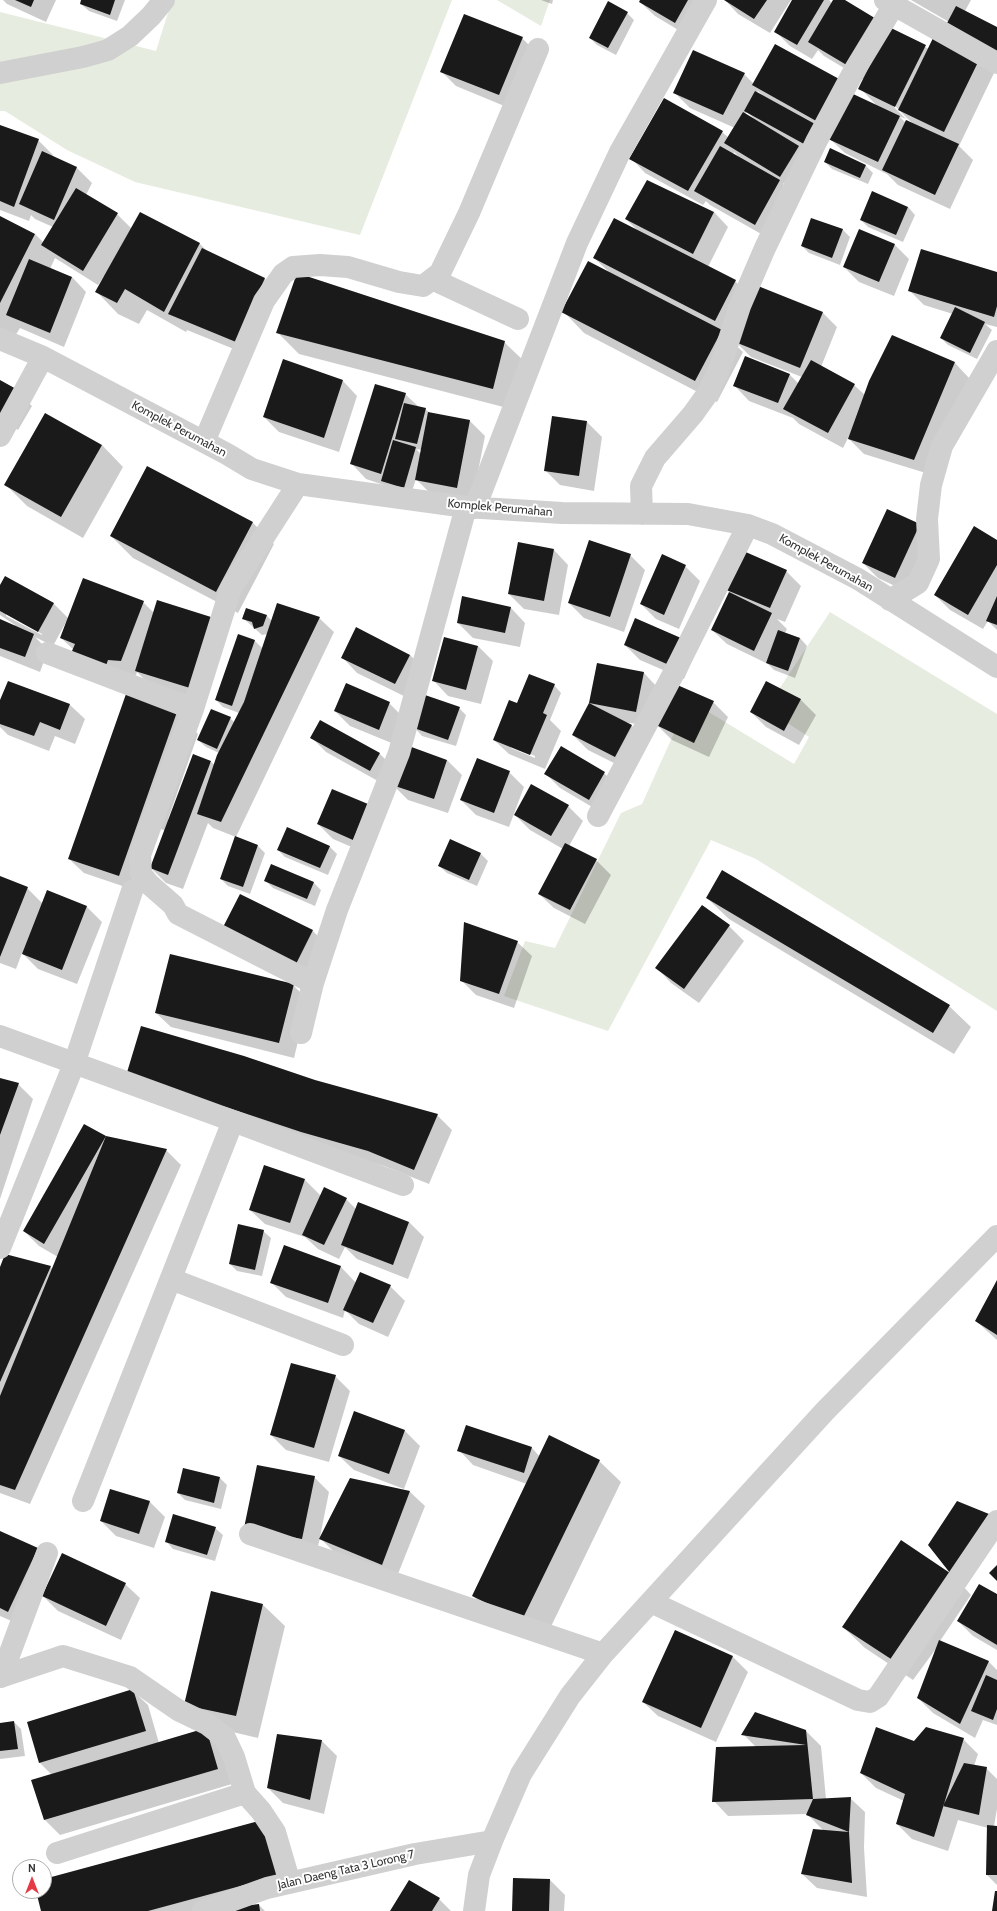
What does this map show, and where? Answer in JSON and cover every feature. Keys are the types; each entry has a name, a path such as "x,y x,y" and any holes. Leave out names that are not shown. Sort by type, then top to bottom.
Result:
{"street":[{"path":"0,73 83,57 108,50 130,36 151,16 164,0"},
{"path":"301,1033 313,983 337,910 399,753 471,508 577,243 620,152 706,0"},
{"path":"642,514 641,486 655,458 693,414 708,393 719,370 740,306 764,248 816,142 890,3 997,63"},
{"path":"204,442 264,301 283,274 293,268 320,265 348,268 399,282 423,286 440,273 449,257 538,49"},
{"path":"432,279 518,319"},
{"name":"Komplek Perumahan","path":"0,339 43,357 204,442 252,470 298,484 471,508 562,513 688,514 748,525 772,534 858,579 997,667"},
{"path":"890,600 918,584 929,559 928,512 931,485 942,446 997,351"},
{"path":"0,436 43,357"},
{"path":"298,484 231,588 193,709 140,855 141,874 148,884 173,905 178,914 313,983"},
{"path":"598,816 678,665 748,525"},
{"path":"47,653 193,709"},
{"path":"0,1248 74,1064 132,891"},
{"path":"0,1036 233,1121 402,1185"},
{"path":"83,1502 233,1121"},
{"path":"474,1911 479,1875 521,1774 570,1696 603,1654 825,1411 997,1236"},
{"path":"171,1279 343,1345"},
{"path":"651,1602 858,1700 870,1702 878,1697 997,1520"},
{"path":"250,1534 603,1654"},
{"path":"1,1677 47,1553"},
{"path":"1,1677 63,1656 130,1677 178,1710 207,1724 225,1738 234,1756 245,1793 261,1811 275,1832 290,1883"},
{"path":"57,1853 245,1793"},
{"name":"Jalan Daeng Tata 3 Lorong 7","path":"203,1911 267,1888 415,1854 492,1841"}],"shaded area":[{"path":"172,0 452,0 360,235 135,182 67,150 5,111 0,111 0,12 156,51"},
{"path":"497,0 550,0 541,26"},
{"path":"830,612 997,714 997,1011 756,859 711,840 608,1031 504,996 525,941 555,948 621,813 642,804 689,700 794,764 809,737 766,709"}],"building":[{"path":"15,0 34,0 31,7"},
{"path":"81,0 115,0 110,15 80,4"},
{"path":"640,0 688,0 675,23 639,2"},
{"path":"724,0 767,0 754,19"},
{"path":"792,0 824,0 797,45 774,32"},
{"path":"833,0 845,0 878,20 850,67 808,42"},
{"path":"608,1 628,12 608,48 589,38"},
{"path":"956,6 997,27 997,52 946,25"},
{"path":"464,14 523,37 499,95 440,72"},
{"path":"889,27 926,45 895,107 858,89"},
{"path":"934,36 980,58 944,132 898,110"},
{"path":"775,44 841,80 818,122 752,85"},
{"path":"693,50 745,73 723,115 673,93"},
{"path":"755,91 815,124 804,144 744,111"},
{"path":"851,93 900,116 878,162 828,139"},
{"path":"664,98 723,131 688,191 629,159"},
{"path":"743,112 799,146 780,177 724,143"},
{"path":"906,120 959,144 935,195 882,170"},
{"path":"0,125 39,139 14,207 0,201"},
{"path":"720,146 780,180 755,225 694,191"},
{"path":"830,148 866,165 860,178 824,162"},
{"path":"42,151 77,167 54,220 19,204"},
{"path":"647,180 714,212 693,254 625,219"},
{"path":"76,188 118,213 83,271 41,245"},
{"path":"872,191 908,207 896,235 860,220"},
{"path":"140,212 200,243 164,312 125,289 117,303 95,292"},
{"path":"0,216 35,234 0,303"},
{"path":"614,218 736,280 715,321 593,258"},
{"path":"811,218 843,229 832,258 801,246"},
{"path":"859,229 895,244 879,282 843,267"},
{"path":"202,248 265,278 236,342 168,314"},
{"path":"921,249 997,272 997,306 994,317 908,291"},
{"path":"29,259 72,277 50,333 6,315"},
{"path":"588,261 722,330 695,381 561,312"},
{"path":"297,273 505,341 493,389 276,333"},
{"path":"758,286 823,312 800,368 735,342"},
{"path":"955,307 985,322 970,353 940,338"},
{"path":"892,335 955,362 914,460 848,439 869,381"},
{"path":"745,356 790,374 778,403 733,386"},
{"path":"283,359 343,380 324,438 263,417"},
{"path":"811,360 855,384 828,433 783,409"},
{"path":"0,380 18,390 0,414"},
{"path":"375,384 406,393 381,474 350,464"},
{"path":"404,403 426,408 417,444 395,439"},
{"path":"428,412 470,420 457,488 415,480"},
{"path":"45,413 102,445 61,517 4,485"},
{"path":"552,416 587,421 579,476 544,471"},
{"path":"393,440 416,447 404,488 381,481"},
{"path":"147,466 253,522 216,592 110,536"},
{"path":"887,509 920,524 895,578 862,563"},
{"path":"974,526 997,540 997,565 968,615 934,595"},
{"path":"589,540 631,554 610,617 568,603"},
{"path":"518,542 554,549 544,601 508,594"},
{"path":"741,550 787,570 770,608 724,589"},
{"path":"662,554 686,565 664,615 640,604"},
{"path":"5,576 54,603 38,632 0,611 0,585"},
{"path":"83,578 144,601 121,661 108,660 104,671 69,658 75,644 60,638"},
{"path":"729,592 772,613 754,651 711,630"},
{"path":"462,596 511,607 505,633 457,623"},
{"path":"997,596 997,625 986,621"},
{"path":"157,600 211,617 190,688 135,671"},
{"path":"277,603 320,617 221,822 197,814 217,755 244,702"},
{"path":"246,608 267,615 263,626 254,629 252,622 242,619"},
{"path":"635,618 681,638 669,665 624,645"},
{"path":"0,619 34,634 25,657 0,648"},
{"path":"356,627 410,655 395,684 341,658"},
{"path":"778,630 800,638 788,671 766,663"},
{"path":"238,634 255,640 232,706 215,700"},
{"path":"444,637 478,646 466,690 432,681"},
{"path":"597,663 644,672 636,712 589,703"},
{"path":"529,674 555,684 543,713 547,715 530,755 493,740 509,700 517,703"},
{"path":"8,681 70,704 60,730 40,722 34,736 0,724 0,700"},
{"path":"766,681 801,699 784,731 750,712"},
{"path":"346,683 390,702 379,730 334,711"},
{"path":"675,684 714,701 694,743 656,725"},
{"path":"126,694 177,712 119,876 68,859"},
{"path":"425,695 460,707 448,740 414,728"},
{"path":"589,703 632,725 615,757 572,735"},
{"path":"211,709 231,717 217,749 197,740"},
{"path":"320,720 380,753 370,771 310,738"},
{"path":"406,745 447,760 434,799 392,785"},
{"path":"561,746 605,772 589,800 544,774"},
{"path":"193,754 211,761 168,875 150,868"},
{"path":"477,758 510,771 494,813 460,800"},
{"path":"531,784 569,805 551,836 514,815"},
{"path":"332,789 368,804 353,840 317,824"},
{"path":"287,827 330,846 320,868 277,850"},
{"path":"235,836 258,845 243,887 220,879"},
{"path":"450,839 481,853 469,880 438,866"},
{"path":"565,843 597,859 570,910 538,894"},
{"path":"271,864 314,882 307,899 264,881"},
{"path":"722,870 950,1005 933,1033 706,898"},
{"path":"0,876 28,887 0,957"},
{"path":"47,890 87,906 62,970 22,954"},
{"path":"240,894 313,930 294,968 220,933"},
{"path":"702,905 730,925 684,989 655,968"},
{"path":"464,922 518,941 499,994 460,981"},
{"path":"170,954 294,984 279,1043 155,1013"},
{"path":"141,1026 244,1056 315,1080 438,1114 414,1170 368,1151 301,1132 229,1108 125,1079"},
{"path":"0,1078 19,1083 0,1135"},
{"path":"84,1124 106,1136 44,1244 23,1231"},
{"path":"106,1136 167,1149 15,1490 0,1485 0,1396"},
{"path":"264,1165 305,1179 290,1223 249,1210"},
{"path":"324,1187 347,1198 324,1245 302,1235"},
{"path":"358,1202 409,1222 393,1265 341,1245"},
{"path":"238,1224 264,1230 255,1270 229,1264"},
{"path":"284,1245 341,1266 328,1303 270,1283"},
{"path":"5,1254 51,1266 0,1382 0,1267"},
{"path":"360,1272 391,1285 373,1323 343,1310"},
{"path":"997,1280 997,1335 975,1321"},
{"path":"291,1363 336,1375 314,1448 270,1435"},
{"path":"354,1411 405,1430 389,1474 338,1456"},
{"path":"466,1425 532,1447 524,1473 457,1451"},
{"path":"549,1435 600,1460 522,1620 472,1596"},
{"path":"257,1465 315,1476 302,1539 244,1528"},
{"path":"183,1468 220,1477 214,1503 177,1493"},
{"path":"350,1478 410,1491 382,1565 319,1539"},
{"path":"110,1489 150,1501 139,1534 100,1521"},
{"path":"957,1501 989,1514 950,1573 928,1545"},
{"path":"173,1514 216,1527 207,1555 165,1542"},
{"path":"0,1531 38,1548 8,1612 0,1608"},
{"path":"901,1540 950,1573 891,1659 842,1627"},
{"path":"62,1553 126,1583 106,1626 42,1596"},
{"path":"997,1565 997,1581 989,1573"},
{"path":"979,1584 997,1594 997,1645 957,1621"},
{"path":"211,1591 263,1604 236,1716 184,1705"},
{"path":"675,1630 733,1656 701,1728 642,1702"},
{"path":"939,1640 989,1661 960,1724 917,1698"},
{"path":"986,1675 997,1680 997,1709 993,1720 971,1711"},
{"path":"133,1689 146,1731 39,1763 27,1722"},
{"path":"755,1712 806,1730 813,1799 712,1802 716,1747 806,1745 741,1735"},
{"path":"14,1721 18,1749 0,1751 0,1723"},
{"path":"876,1727 914,1741 926,1727 964,1738 934,1837 896,1824 905,1794 860,1773"},
{"path":"206,1728 218,1769 44,1820 31,1780"},
{"path":"277,1734 322,1740 310,1800 267,1788"},
{"path":"964,1763 987,1767 979,1815 943,1806"},
{"path":"851,1797 849,1832 806,1815 813,1799"},
{"path":"266,1819 281,1875 148,1911 41,1911 38,1899 52,1899 52,1877"},
{"path":"987,1825 997,1826 997,1875 986,1875"},
{"path":"813,1829 849,1832 852,1883 801,1874"},
{"path":"513,1878 550,1879 549,1911 512,1911"},
{"path":"409,1880 440,1898 432,1911 390,1911"},
{"path":"995,1891 997,1891 997,1911 992,1911"},
{"path":"259,1904 260,1911 235,1911 235,1907"}]}
